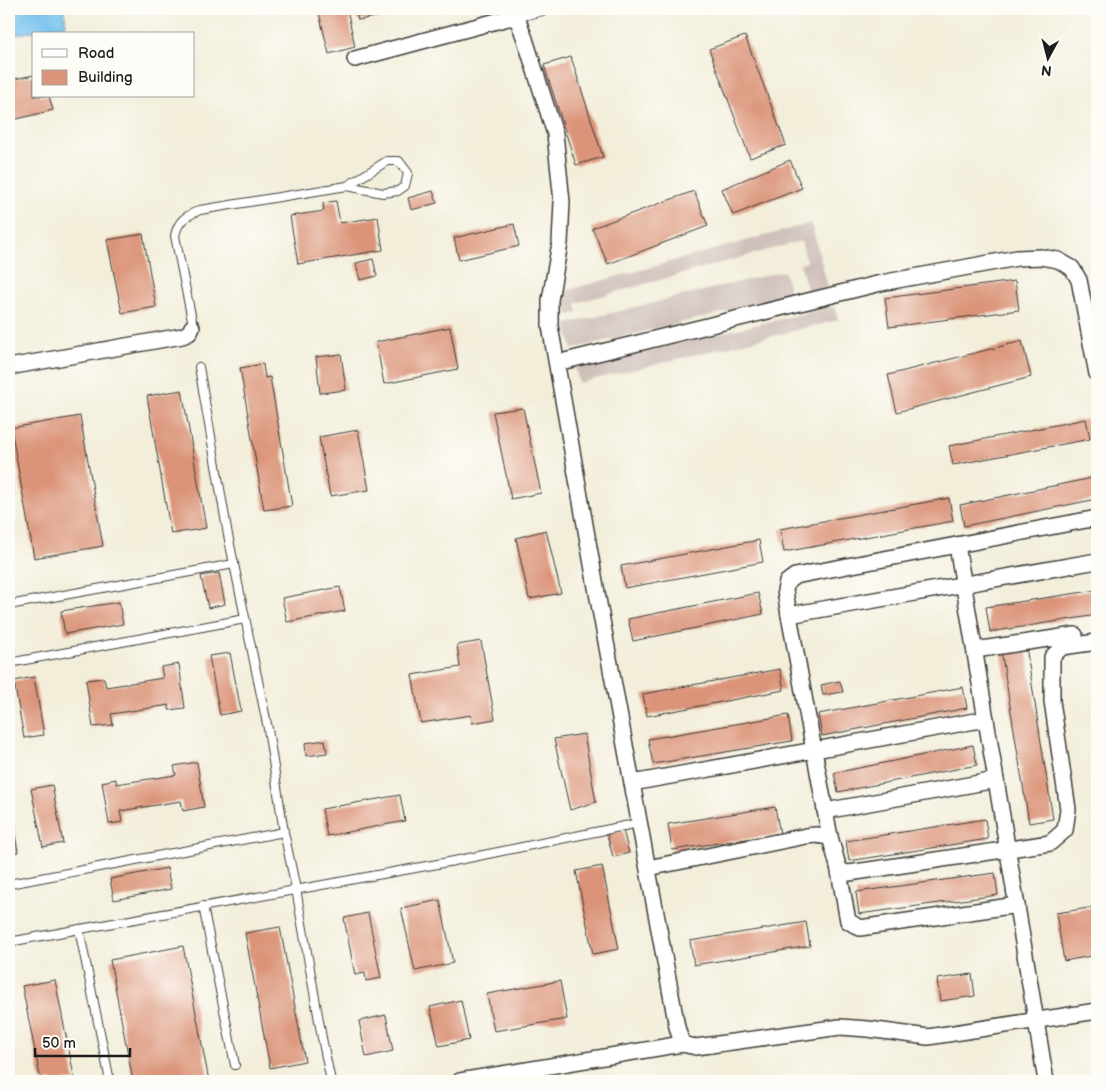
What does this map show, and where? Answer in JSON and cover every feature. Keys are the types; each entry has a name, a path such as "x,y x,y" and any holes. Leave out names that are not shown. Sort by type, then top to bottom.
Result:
{"street":[{"path":"355,59 508,18 514,18 519,23 555,134 562,202 560,243 550,300 550,326 639,824 677,1027 682,1044"},
{"path":"557,363 881,283 1017,258 1041,257 1058,260 1072,268 1079,280 1097,374"},
{"path":"9,367 182,336 192,328"},
{"path":"1017,905 860,928 848,920 825,811 785,591 787,582 794,576 1097,518"},
{"path":"957,545 1046,1081"},
{"path":"789,615 1097,561"},
{"path":"975,650 1097,632"},
{"path":"838,866 842,872 850,873 1050,843 1065,830 1068,809 1052,702 1052,658 1062,647 1097,642"},
{"path":"632,783 986,719"},
{"path":"825,811 996,780"},
{"path":"648,868 806,836 830,837"},
{"path":"460,1081 682,1044 696,1047 840,1027 928,1037 1097,1011"}],"lane":[{"path":"514,18 551,9"},
{"path":"192,328 175,236 177,227 188,215 200,210 347,186 383,193 398,191 405,186 408,173 399,161 387,161 347,186"},
{"path":"199,368 234,564 268,729 284,832 331,1081"},
{"path":"9,605 234,564"},
{"path":"9,663 245,620"},
{"path":"9,942 454,861 639,824"},
{"path":"9,884 284,832"},
{"path":"203,906 235,1065"},
{"path":"80,929 110,1081"}],"shaded area":[{"path":"811,223 828,287 808,292 800,264 807,262 801,241 576,303 578,313 568,315 561,292"},
{"path":"784,271 791,296 572,349 566,324"},
{"path":"835,306 838,320 579,383 575,368"}],"water":[{"path":"9,9 64,9 66,25 9,36"}],"building":[{"path":"318,9 347,9 355,47 329,54"},
{"path":"355,9 400,9 400,13 358,20"},
{"path":"745,36 786,145 750,158 709,49"},
{"path":"571,57 603,157 576,165 544,65"},
{"path":"32,75 32,98 50,98 53,110 9,121 9,80"},
{"path":"790,160 802,188 733,215 722,189"},
{"path":"433,191 437,203 411,210 408,198"},
{"path":"694,191 708,226 608,264 592,228"},
{"path":"336,201 340,223 378,217 383,250 298,264 290,216 324,211 323,203"},
{"path":"514,224 519,246 459,260 454,238"},
{"path":"143,234 156,307 122,313 107,240"},
{"path":"373,259 377,276 360,280 356,263"},
{"path":"1015,281 1019,310 889,327 885,298"},
{"path":"450,327 458,369 384,384 376,342"},
{"path":"1022,341 1031,377 897,412 888,375"},
{"path":"341,354 346,390 320,393 316,357"},
{"path":"263,364 265,378 270,377 292,506 264,510 240,368"},
{"path":"182,390 206,528 171,534 147,396"},
{"path":"523,408 541,493 511,499 493,412"},
{"path":"80,416 103,546 34,558 11,428"},
{"path":"1086,419 1090,439 953,465 949,446"},
{"path":"358,430 369,490 330,496 319,437"},
{"path":"1097,477 1097,499 964,526 960,505"},
{"path":"949,498 953,521 784,552 780,529"},
{"path":"546,530 561,593 529,599 516,538"},
{"path":"759,540 763,562 625,588 621,566"},
{"path":"219,573 225,604 208,608 201,576"},
{"path":"340,587 345,611 287,622 282,598"},
{"path":"1097,590 1097,615 990,632 986,607"},
{"path":"758,593 763,614 633,641 628,619"},
{"path":"119,602 123,624 65,634 61,611"},
{"path":"481,641 495,719 472,723 471,715 421,723 412,675 460,667 457,645"},
{"path":"1026,646 1053,819 1029,823 1001,650"},
{"path":"230,653 241,711 220,715 209,656"},
{"path":"179,664 185,708 169,710 169,705 111,714 113,725 93,727 86,680 104,678 106,687 163,678 161,667"},
{"path":"780,669 784,690 647,716 643,694"},
{"path":"34,677 44,735 24,738 14,681"},
{"path":"840,681 843,692 823,695 821,685"},
{"path":"963,687 967,708 822,736 818,714"},
{"path":"788,715 792,741 653,764 648,739"},
{"path":"584,734 596,802 570,810 554,739"},
{"path":"325,740 327,753 306,756 305,743"},
{"path":"973,745 977,765 838,792 834,773"},
{"path":"197,762 204,807 183,811 181,801 120,811 122,822 109,824 102,782 116,779 116,784 176,775 174,766"},
{"path":"52,785 63,843 43,847 31,789"},
{"path":"400,795 405,821 327,836 322,809"},
{"path":"9,805 18,852 9,854"},
{"path":"775,807 780,834 672,850 668,824"},
{"path":"985,819 988,839 849,861 846,841"},
{"path":"623,830 629,853 613,857 607,834"},
{"path":"602,866 619,949 593,954 576,871"},
{"path":"167,868 171,889 114,900 110,879"},
{"path":"995,873 998,895 859,914 856,892"},
{"path":"440,900 453,963 415,971 401,908"},
{"path":"1095,907 1097,955 1064,961 1056,913"},
{"path":"368,913 381,978 366,981 365,973 355,975 344,918"},
{"path":"806,922 810,946 694,965 690,941"},
{"path":"280,927 305,1061 270,1068 245,933"},
{"path":"183,946 209,1081 133,1081 110,960"},
{"path":"972,974 975,996 940,1001 937,979"},
{"path":"55,980 75,1081 41,1081 22,986"},
{"path":"560,981 567,1019 494,1031 487,994"},
{"path":"461,1000 469,1040 439,1046 430,1007"},
{"path":"386,1015 393,1051 366,1057 359,1021"}]}
